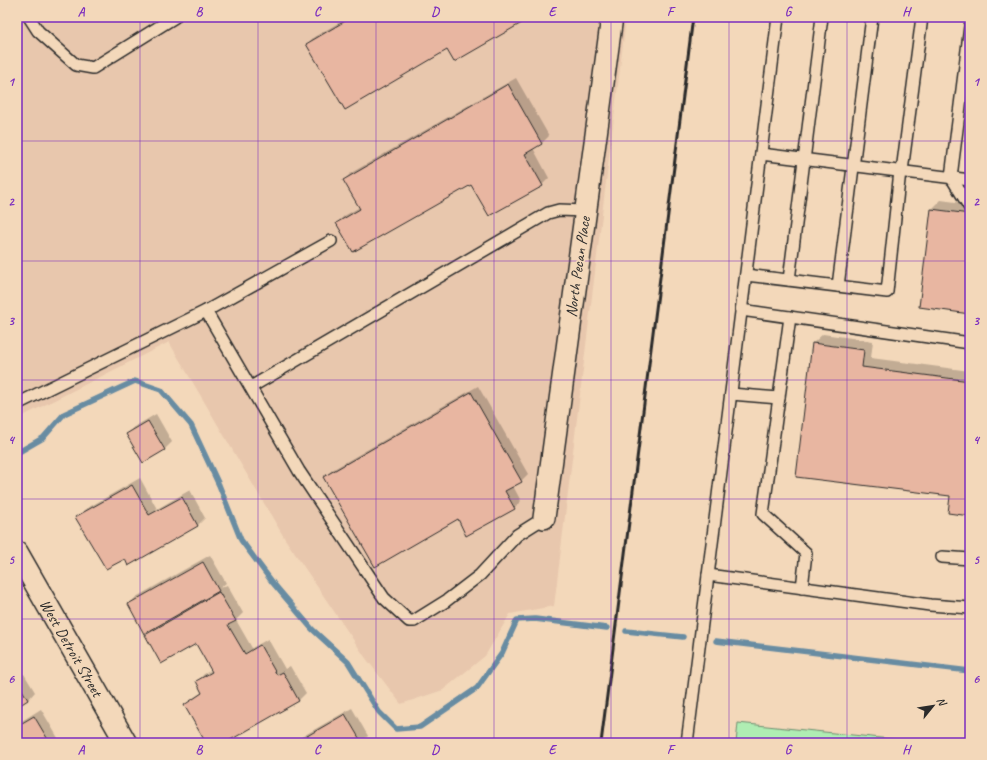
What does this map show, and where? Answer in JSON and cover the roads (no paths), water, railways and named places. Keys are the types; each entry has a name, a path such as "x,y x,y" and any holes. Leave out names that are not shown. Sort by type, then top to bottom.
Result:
{"street":[{"name":"North Pecan Place","path":"544,518 612,17"},
{"name":"West Detroit Street","path":"17,552 126,743"}],"lane":[{"path":"29,17 38,31 76,65 93,68 175,17"},
{"path":"687,743 778,17"},
{"path":"789,280 822,17"},
{"path":"838,286 872,17"},
{"path":"746,275 887,292 901,171 922,17"},
{"path":"970,26 951,177 970,208"},
{"path":"761,154 970,180"},
{"path":"251,387 548,213 559,210 585,211"},
{"path":"17,404 206,311 331,241"},
{"path":"741,310 970,343"},
{"path":"206,311 299,471 384,598 409,621 414,621 458,593 480,575 517,535 544,518"},
{"path":"790,317 764,514 806,553 802,588"},
{"path":"731,394 779,398"},
{"path":"942,557 970,559"},
{"path":"708,575 930,605 970,608"}],"waterway":[{"path":"17,453 43,438 64,414 135,381 161,390 191,425 219,485 241,540 273,583 312,629 348,662 379,712 396,729 420,727 477,688 502,653 517,620 535,619 607,628"},
{"path":"626,631 683,637"},
{"path":"716,641 970,671"}],"railway":[{"path":"601,743 693,17"}]}
